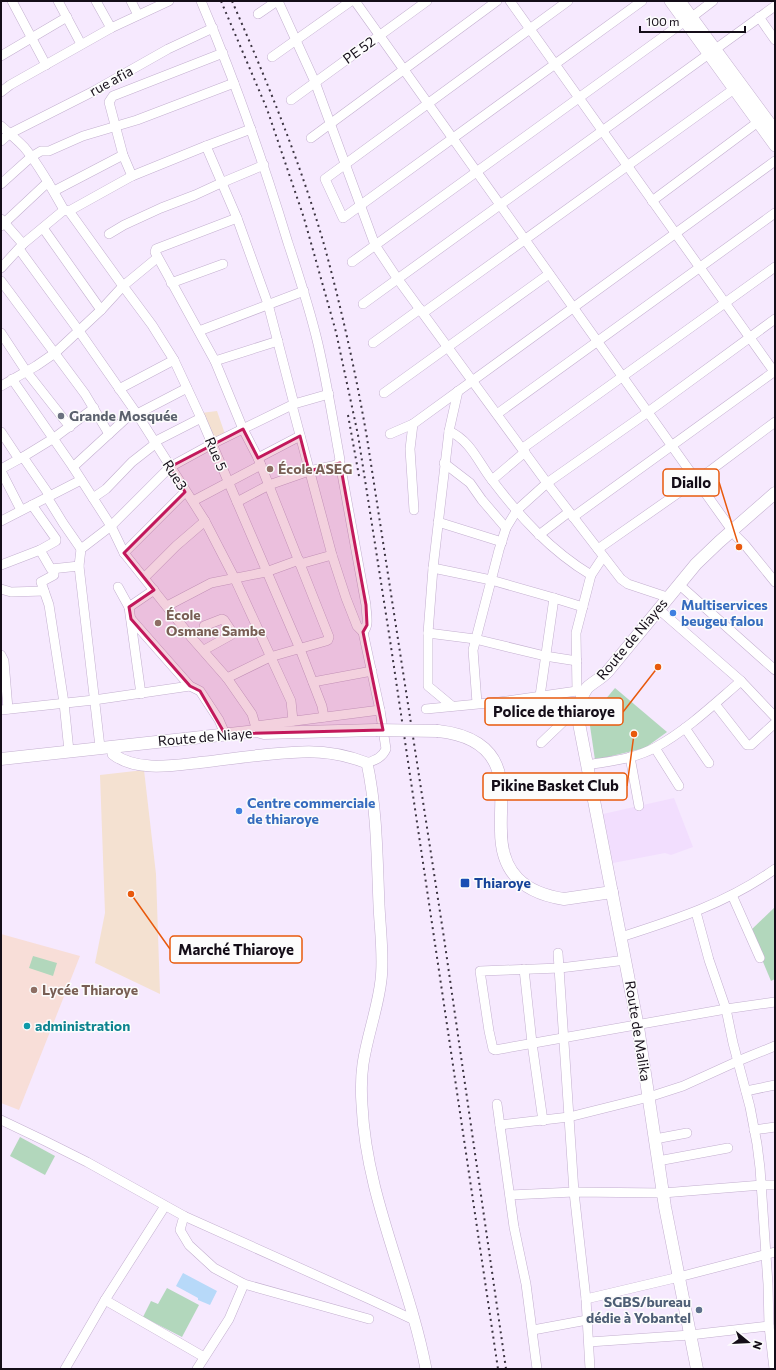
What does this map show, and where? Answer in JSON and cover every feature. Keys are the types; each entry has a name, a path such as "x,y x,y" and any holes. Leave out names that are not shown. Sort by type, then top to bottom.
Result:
{"main road":[{"name":"Route de Niayes","path":"580,693 608,671 663,613 707,561 775,493"},
{"name":"Route de Niayes","path":"637,640 667,597 696,564 775,502"},
{"path":"577,713 580,693"},
{"name":"Route de Malika","path":"577,713 638,1025 663,1193 697,1369"},
{"path":"259,730 438,730 454,732 471,739 480,744 488,753 497,768 502,789 500,829 502,851 511,870 518,879 534,891 551,897 564,899 612,892"},
{"name":"Route de Niaye","path":"1,758 69,754 113,754 237,741 257,737 259,730 100,747 69,754 1,766"}],"street":[{"path":"12,1 46,65"},
{"path":"58,1 81,44"},
{"path":"96,1 111,28"},
{"path":"131,1 138,15"},
{"path":"201,1 223,53 264,165 304,291 318,343 329,394 366,605 367,625 363,632"},
{"path":"258,14 278,1 315,82 375,245 397,278 449,346 547,483 624,582 667,597"},
{"path":"272,57 351,1"},
{"path":"355,1 734,533 745,544 775,582"},
{"name":"PE 52","path":"291,100 427,1"},
{"path":"311,138 497,1"},
{"path":"510,1 749,338 775,372 672,445 539,535"},
{"path":"568,1 325,179 343,218 642,1"},
{"path":"670,1 688,19 712,52 766,116 775,130"},
{"path":"680,1 688,19"},
{"path":"352,262 476,171 714,1"},
{"path":"1,92 10,85 81,44 166,2"},
{"path":"363,304 775,6"},
{"path":"1,56 67,17"},
{"path":"759,17 775,40"},
{"name":"rue afia","path":"1,141 9,134 92,92 168,49 213,28"},
{"path":"712,52 734,89 775,146"},
{"path":"132,176 123,155 109,102 113,96 223,53"},
{"path":"1,184 31,157 41,151 49,151 83,136 137,120 234,83"},
{"path":"373,343 525,240 734,89"},
{"path":"652,201 758,122"},
{"name":"Rue 5","path":"1,126 24,147 67,211 152,325 174,360 201,418 300,649 322,706 324,717"},
{"path":"1,268 21,246 67,211 132,176 251,129"},
{"path":"113,754 119,759 132,763 167,766 302,752 327,752 350,757 367,763 379,758 384,754 386,749 380,710 363,632 357,626 332,555 300,436 268,304 237,218 206,146"},
{"path":"54,191 123,155"},
{"path":"390,434 413,424 775,162"},
{"path":"109,234 124,225 155,211 264,165"},
{"path":"2,222 48,182"},
{"path":"497,414 775,213"},
{"path":"227,678 270,657 326,641 329,637 260,462 243,429 215,361 154,252 156,249 237,218"},
{"name":"Rue3","path":"2,222 21,246 119,389 205,521 235,579 291,701 293,721"},
{"path":"43,228 101,310"},
{"path":"1,386 55,353 101,310 123,286 157,258"},
{"path":"171,282 223,264"},
{"path":"492,480 524,450 775,266"},
{"path":"384,393 549,274"},
{"path":"1,282 85,394 109,434"},
{"path":"199,330 304,291"},
{"path":"477,703 473,650 475,640 506,528 517,510 547,483 648,412 775,319"},
{"path":"1,333 26,371 70,427"},
{"path":"215,361 278,341"},
{"path":"119,389 174,360"},
{"path":"12,379 54,438 93,498 111,526 124,553 191,637 227,678 252,714 259,730 293,721 380,710"},
{"path":"73,467 109,434 135,413 187,388"},
{"path":"452,706 428,686 428,633 444,463 448,431 458,391"},
{"path":"81,548 111,526 170,467 212,444 293,405 329,394"},
{"path":"21,510 1,470 54,438 94,408"},
{"path":"93,498 106,489 132,462 154,443 201,418"},
{"path":"426,709 580,693 576,633 591,575 601,553 775,422"},
{"path":"413,424 410,449 414,510"},
{"path":"448,431 456,434 472,448 492,480 539,535 573,564 591,575"},
{"path":"1,432 49,496 63,523 81,548 79,566 100,747"},
{"path":"193,501 229,484 300,436"},
{"path":"237,502 269,485 309,470 337,465 340,463"},
{"path":"444,463 470,483 506,528"},
{"path":"1,521 81,480"},
{"path":"124,553 185,492"},
{"path":"1,564 40,550 54,543 56,539 32,505"},
{"path":"144,578 176,546 205,521"},
{"path":"438,522 502,542"},
{"path":"40,550 51,569 79,566"},
{"path":"166,606 211,584 332,555"},
{"path":"433,568 491,580 583,607"},
{"path":"54,569 54,575 42,581 49,604 64,703 69,754"},
{"path":"118,587 129,607 141,694"},
{"path":"683,588 775,670"},
{"path":"1,589 11,592 44,591"},
{"path":"129,607 154,590"},
{"path":"540,696 554,598"},
{"path":"663,613 741,680 775,717"},
{"path":"131,618 190,686 200,692 219,720 225,734"},
{"path":"204,626 222,619 232,632 231,635 204,650"},
{"path":"428,633 475,640 545,656 577,661"},
{"path":"1,655 4,661 5,710 141,694 190,686"},
{"path":"313,682 372,670"},
{"path":"587,765 630,757 655,748 715,704 741,680"},
{"path":"715,704 747,745 751,745 775,723"},
{"path":"541,743 564,722 577,713"},
{"path":"684,728 709,763"},
{"path":"655,748 679,786"},
{"path":"630,757 639,806"},
{"path":"367,763 373,804 381,978 363,1064 361,1084 362,1115 371,1174 420,1336 426,1369"},
{"path":"621,937 696,912 732,895 775,869"},
{"path":"732,895 760,958"},
{"path":"696,912 709,960 726,1009 729,1028 746,1091 754,1130 762,1185 766,1254 772,1284 772,1315 769,1326 774,1369"},
{"path":"558,954 574,1192 586,1299 590,1369"},
{"path":"626,960 560,968 480,971 493,1049 495,1050 726,1009 775,1002"},
{"path":"524,970 542,1121"},
{"path":"500,1125 569,1117 649,1097 683,1086 775,1046"},
{"path":"746,1091 775,1085"},
{"path":"497,1104 510,1195 533,1330 537,1369"},
{"path":"1,1120 87,1162 184,1216 414,1320"},
{"path":"754,1130 775,1127"},
{"path":"655,1139 687,1133"},
{"path":"658,1161 728,1148"},
{"path":"510,1195 574,1192 663,1193 775,1185"},
{"path":"65,1369 105,1300 165,1206"},
{"path":"184,1216 180,1230 189,1245 214,1268 244,1284 369,1319"},
{"path":"586,1299 775,1252"},
{"path":"197,1369 229,1319 244,1284"},
{"path":"105,1300 204,1357"},
{"path":"533,1330 587,1320"},
{"path":"589,1342 690,1335 769,1326"}],"highlighted area":[{"path":"243,429 258,458 300,436 309,471 340,463 366,605 367,625 363,632 383,730 225,734 200,691 190,686 131,619 129,607 154,590 124,553 185,492 170,467"}],"shaded area":[{"path":"217,411 226,437 214,442 201,413"},
{"path":"144,770 156,874 160,994 95,963 105,913 100,775"},
{"path":"674,798 693,847 671,855 665,853 613,863 603,814"},
{"name":"Lycée Thiaroye","path":"1,934 80,956 19,1110 1,1103"}],"green space":[{"path":"615,688 667,732 645,748 595,760 589,719"},
{"path":"775,907 775,979 771,981 750,931"},
{"path":"33,956 57,963 53,976 29,968"},
{"path":"20,1137 55,1156 45,1175 10,1156"},
{"path":"167,1288 199,1305 182,1337 143,1317 151,1301 158,1304"}],"water":[{"path":"183,1273 217,1291 210,1305 198,1300 198,1298 176,1286"}],"railway":[{"path":"221,1 267,109 304,218 336,332 358,435 390,640 498,1369"},
{"path":"232,1 283,123 316,217 337,295 358,390 367,438 444,938 506,1369"},
{"path":"348,415 359,476"}],"place":[{"name":"Grande Mosquée","path":"61,416"},
{"name":"École ASEG","path":"270,469"},
{"name":"Diallo","path":"739,547"},
{"name":"Multiservices beugeu falou","path":"673,613"},
{"name":"École Osmane Sambe","path":"158,623"},
{"name":"Police de thiaroye","path":"658,667"},
{"name":"Pikine Basket Club","path":"634,734"},
{"name":"Centre commerciale de thiaroye","path":"239,811"},
{"name":"Thiaroye","path":"465,883"},
{"name":"Marché Thiaroye","path":"131,894"},
{"name":"Lycée Thiaroye","path":"34,990"},
{"name":"administration","path":"27,1026"},
{"name":"SGBS/bureau dédie à Yobantel","path":"699,1310"}]}
